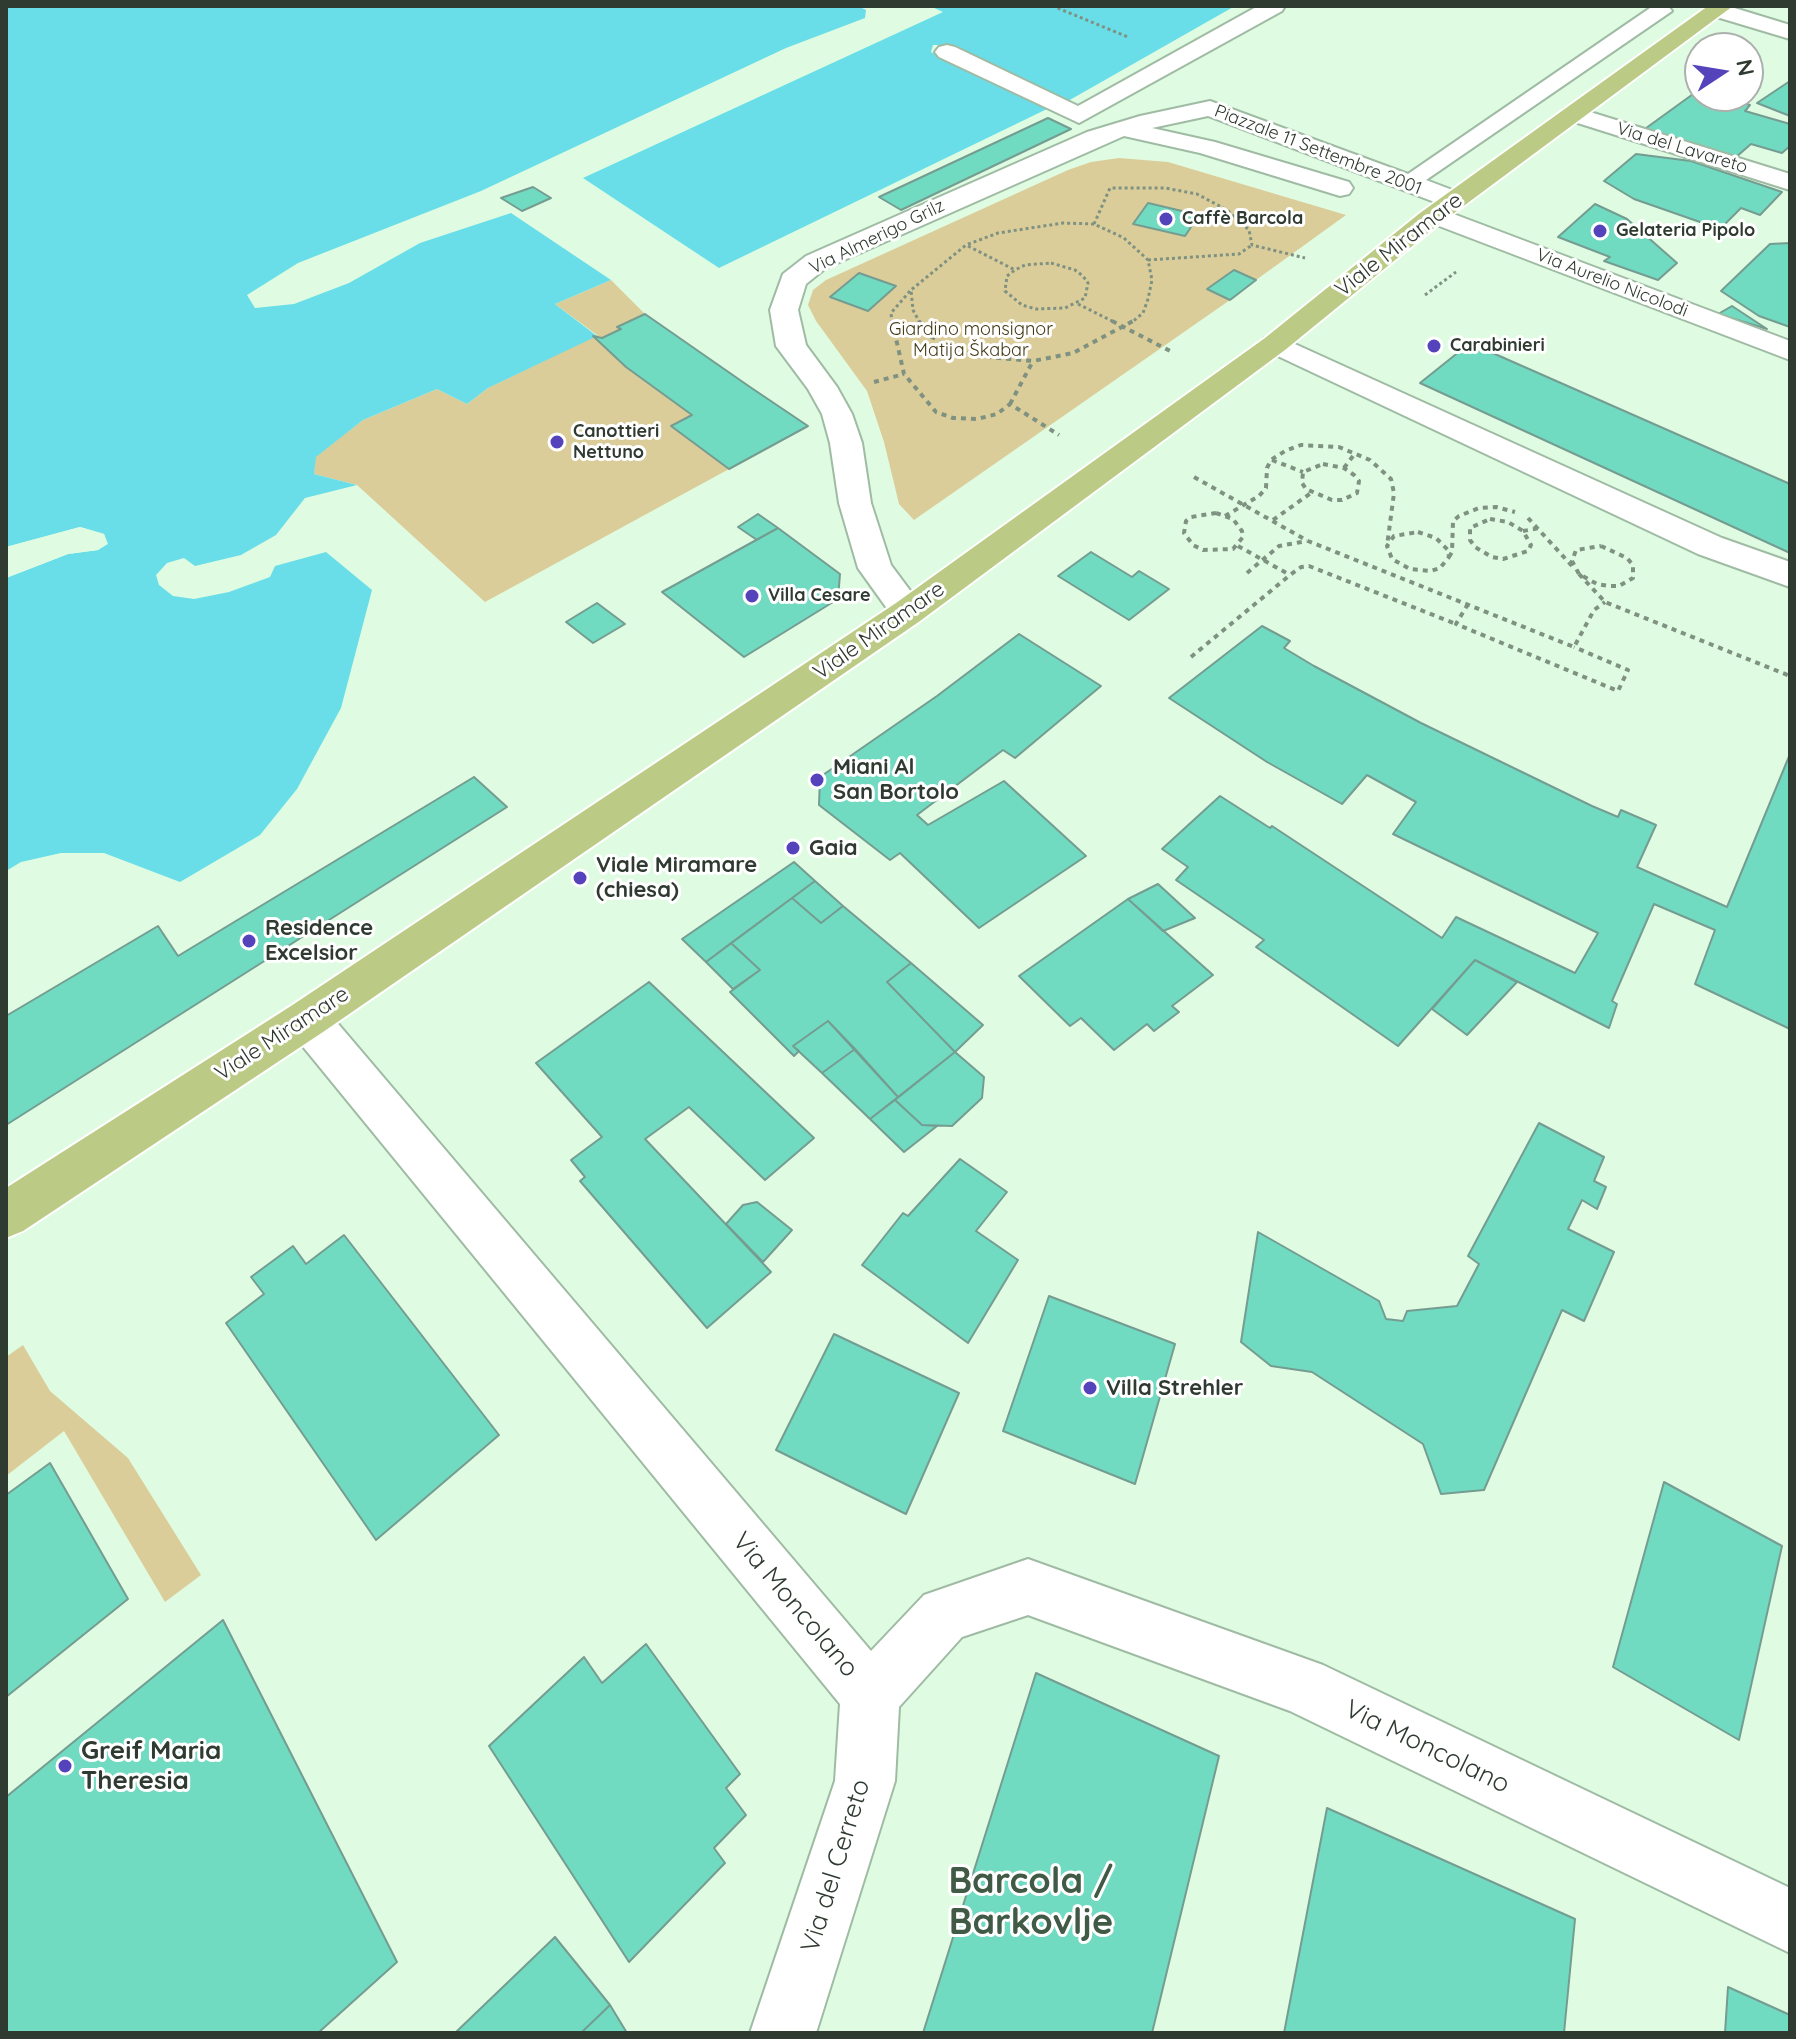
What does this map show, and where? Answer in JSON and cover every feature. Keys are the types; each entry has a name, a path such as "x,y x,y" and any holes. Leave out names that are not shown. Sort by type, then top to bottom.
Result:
{"main road":[{"name":"Viale Miramare","path":"6,1215 307,1019 908,612 1275,344 1431,211 1574,114 1720,8"}],"street":[{"path":"947,52 1079,116 1274,6"},
{"path":"1720,8 1790,32"},
{"name":"Piazzale 11 Settembre 2001","path":"1421,174 1661,11"},
{"name":"Piazzale 11 Settembre 2001","path":"1121,129 1210,108 1431,211"},
{"name":"Via del Lavareto","path":"1574,114 1790,182"},
{"name":"Piazzale 11 Settembre 2001","path":"1121,129 1232,154 1369,197"},
{"name":"Via Almerigo Grilz","path":"908,612 875,568 855,503 846,443 837,414 822,387 791,346 784,310 793,280 816,262 1045,158 1121,129"},
{"name":"Via Aurelio Nicolodi","path":"1431,211 1790,351"},
{"path":"1275,344 1710,546 1790,575"},
{"name":"Via Moncolano","path":"307,1019 870,1695 944,1615 1028,1587 1302,1686 1790,1921"},
{"name":"Via del Cerreto","path":"783,2033 865,1781 870,1695"}],"path":[{"path":"1058,6 1055,7 1129,37"},
{"path":"1094,224 1110,188 1165,188 1197,194 1227,210 1249,230 1252,245"},
{"path":"911,290 913,310 925,333 947,346 976,356 1033,361 1098,344 1127,327 1143,313 1152,280 1148,260 1124,238 1094,224 1030,225 966,245 911,290 891,313 893,334 904,374 936,412 953,418 997,414 1010,404 1033,361"},
{"path":"954,239 1015,270"},
{"path":"1148,260 1239,254 1252,245 1305,258"},
{"path":"1077,304 1088,291 1083,276 1075,270 1051,263 1025,265 1007,276 1005,291 1022,305 1050,310 1077,304 1174,353"},
{"path":"1425,295 1453,274"},
{"path":"1010,404 1059,435"},
{"path":"1225,516 1266,488 1267,468 1271,460 1301,445 1320,444 1356,452 1382,468 1391,479 1394,493 1387,546 1392,559 1410,569 1431,571 1440,568 1452,552 1453,521 1467,512 1496,507 1531,519 1567,564 1605,602 1790,676"},
{"path":"1344,468 1356,452"},
{"path":"1271,460 1303,472 1323,464 1344,468 1359,481 1357,493 1342,500 1311,493 1302,483 1303,472"},
{"path":"1191,657 1301,567 1319,568 1618,691 1628,670 1308,541 1194,477"},
{"path":"1273,520 1311,493"},
{"path":"1467,512 1480,521 1508,522 1523,531 1531,545 1522,555 1492,557 1482,553 1470,540 1470,528 1480,521"},
{"path":"1207,513 1225,516 1233,519 1242,531 1243,537 1238,546 1224,551 1203,550 1193,545 1184,533 1186,521 1191,517 1207,513"},
{"path":"1523,531 1540,528"},
{"path":"1387,546 1400,533 1418,532 1443,543 1449,557"},
{"path":"1247,573 1279,546 1308,541"},
{"path":"1238,546 1290,575"},
{"path":"1573,567 1576,550 1601,546 1627,558 1634,572 1633,578 1619,586 1597,584 1579,574"},
{"path":"1406,578 1410,569"},
{"path":"1574,647 1594,610 1605,602"},
{"path":"1456,624 1468,604"}],"green space":[{"name":"Giardino monsignor Matija Škabar","path":"1119,158 1168,162 1346,215 1256,280 1233,271 1208,289 1230,300 914,520 899,504 884,442 867,391 816,321 808,305 813,290 826,280 1068,170 1091,162"},
{"name":"Canottieri Nettuno","path":"611,280 645,314 808,426 485,602 357,485 314,474 315,457 363,420 437,389 467,404 488,388 597,335 555,304"},
{"path":"23,1345 50,1391 128,1458 201,1575 165,1602 64,1431 6,1476 6,1357"}],"water":[{"path":"6,6 858,6 866,10 865,18 786,48 481,191 298,263 247,295 255,308 294,304 349,283 420,243 511,213 611,280 555,304 597,336 488,388 467,404 437,389 363,420 316,457 314,474 357,485 305,498 276,535 241,555 195,566 184,558 167,563 156,575 159,585 173,596 194,599 229,592 270,577 275,566 326,552 372,590 341,708 297,789 260,835 180,882 104,853 61,853 21,862 6,871 6,578 68,554 98,550 107,543 104,534 80,527 6,547"},
{"path":"930,6 1235,6 1068,101 949,45 933,45 931,52 1047,109 719,268 583,178 943,12"}],"pier":[{"path":"80,527 104,534 108,544 98,550 68,554 6,578 6,573 66,550 97,546 103,542 101,537 80,531 6,551 6,547"}],"building":[{"path":"1790,81 1790,116 1764,106 1764,98"},
{"path":"1684,101 1684,112 1748,112 1790,124 1790,146 1782,153 1751,144 1735,158 1642,131"},
{"path":"1048,118 1071,129 901,210 879,197"},
{"path":"1636,154 1691,161 1782,192 1760,215 1741,208 1720,229 1634,199 1604,181"},
{"path":"533,187 551,198 522,211 501,198"},
{"name":"Caffè Barcola","path":"1148,203 1199,215 1185,236 1133,224"},
{"path":"1595,204 1627,219 1677,263 1658,280 1604,261 1610,257 1558,237"},
{"path":"1790,243 1790,327 1759,316 1721,291 1770,244"},
{"path":"1234,270 1256,280 1230,300 1207,289"},
{"path":"859,273 896,286 868,311 830,297"},
{"path":"1732,306 1767,329 1718,314"},
{"path":"645,314 808,426 729,469 671,426 692,415 626,367 593,336 602,338"},
{"path":"1470,343 1790,484 1790,553 1420,383"},
{"path":"758,514 778,528 757,540 738,527"},
{"name":"Villa Cesare","path":"778,528 840,574 838,599 744,657 662,592"},
{"path":"1091,552 1132,577 1139,571 1169,589 1129,620 1058,576"},
{"path":"597,603 625,624 593,643 566,622"},
{"path":"1262,626 1290,641 1284,648 1421,723 1592,806 1618,817 1621,810 1656,825 1637,867 1727,907 1790,754 1790,1029 1695,984 1715,930 1654,904 1612,1001 1617,1004 1609,1028 1475,960 1398,1046 1256,947 1264,940 1176,880 1188,867 1162,849 1220,796 1270,828 1272,826 1442,938 1456,917 1575,973 1598,933 1393,834 1416,802 1367,775 1342,804 1267,762 1169,698"},
{"path":"1019,634 1101,686 1015,758 1003,750 917,815 928,825 1004,781 1086,856 979,928 900,853 890,860 819,805 820,777 937,696"},
{"name":"Residence Excelsior","path":"474,777 507,807 6,1125 6,1016 158,926 178,956"},
{"path":"794,862 815,881 706,962 682,939"},
{"path":"815,881 843,906 821,923 792,898"},
{"path":"1158,884 1195,918 1163,931 1128,899"},
{"path":"792,898 821,923 843,906 911,963 887,982 955,1052 898,1097 828,1021 793,1046 799,1051 794,1056 730,992 760,970 731,943"},
{"path":"1128,899 1213,975 1172,1006 1179,1012 1154,1031 1147,1024 1114,1050 1081,1018 1070,1026 1019,976"},
{"path":"731,943 760,970 733,989 706,962"},
{"path":"1475,960 1517,982 1467,1035 1432,1009"},
{"path":"911,963 983,1025 955,1052 887,982"},
{"path":"649,982 814,1138 765,1180 689,1107 645,1139 771,1272 707,1328 580,1181 585,1177 571,1160 602,1137 536,1063"},
{"path":"828,1021 855,1049 822,1073 793,1046"},
{"path":"855,1049 898,1097 870,1119 822,1073"},
{"path":"955,1052 984,1077 982,1098 952,1126 922,1125 895,1100"},
{"path":"895,1100 922,1125 937,1126 904,1152 870,1119"},
{"path":"1539,1123 1604,1157 1594,1181 1606,1187 1597,1209 1582,1200 1568,1229 1614,1252 1584,1321 1562,1310 1484,1490 1441,1494 1423,1444 1312,1372 1271,1366 1241,1342 1258,1232 1379,1301 1386,1319 1403,1321 1407,1311 1457,1306 1479,1264 1468,1256"},
{"path":"960,1159 1007,1192 976,1231 1018,1260 968,1343 862,1265 903,1213 908,1216"},
{"path":"757,1202 792,1230 763,1262 726,1224 743,1205"},
{"path":"344,1235 499,1435 376,1540 226,1323 264,1294 251,1277 293,1246 306,1264"},
{"name":"Villa Strehler","path":"1049,1296 1175,1344 1135,1484 1003,1431"},
{"path":"834,1334 959,1393 906,1514 776,1450"},
{"path":"50,1463 128,1599 6,1697 6,1495"},
{"path":"1664,1482 1782,1546 1739,1740 1613,1667"},
{"path":"223,1620 397,1962 318,2033 6,2033 6,1797"},
{"path":"646,1644 740,1774 726,1788 746,1815 714,1848 725,1863 629,1962 489,1746 584,1657 602,1683"},
{"path":"1036,1673 1219,1756 1152,2033 923,2033"},
{"path":"1327,1808 1575,1919 1564,2033 1284,2033"},
{"path":"555,1937 610,2005 581,2033 455,2033"},
{"path":"1728,1987 1790,2015 1790,2033 1725,2033"},
{"path":"610,2005 627,2033 581,2033"}],"place":[{"name":"Caffè Barcola","path":"1166,219"},
{"name":"Gelateria Pipolo","path":"1600,231"},
{"name":"Carabinieri","path":"1434,346"},
{"name":"Canottieri Nettuno","path":"557,442"},
{"name":"Villa Cesare","path":"752,596"},
{"name":"Miani Al San Bortolo","path":"817,780"},
{"name":"Gaia","path":"793,848"},
{"name":"Viale Miramare (chiesa)","path":"580,878"},
{"name":"Residence Excelsior","path":"249,941"},
{"name":"Villa Strehler","path":"1090,1388"},
{"name":"Greif Maria Theresia","path":"65,1766"}],"district":[{"name":"Barcola / Barkovlje","path":"1031,1902"}]}
